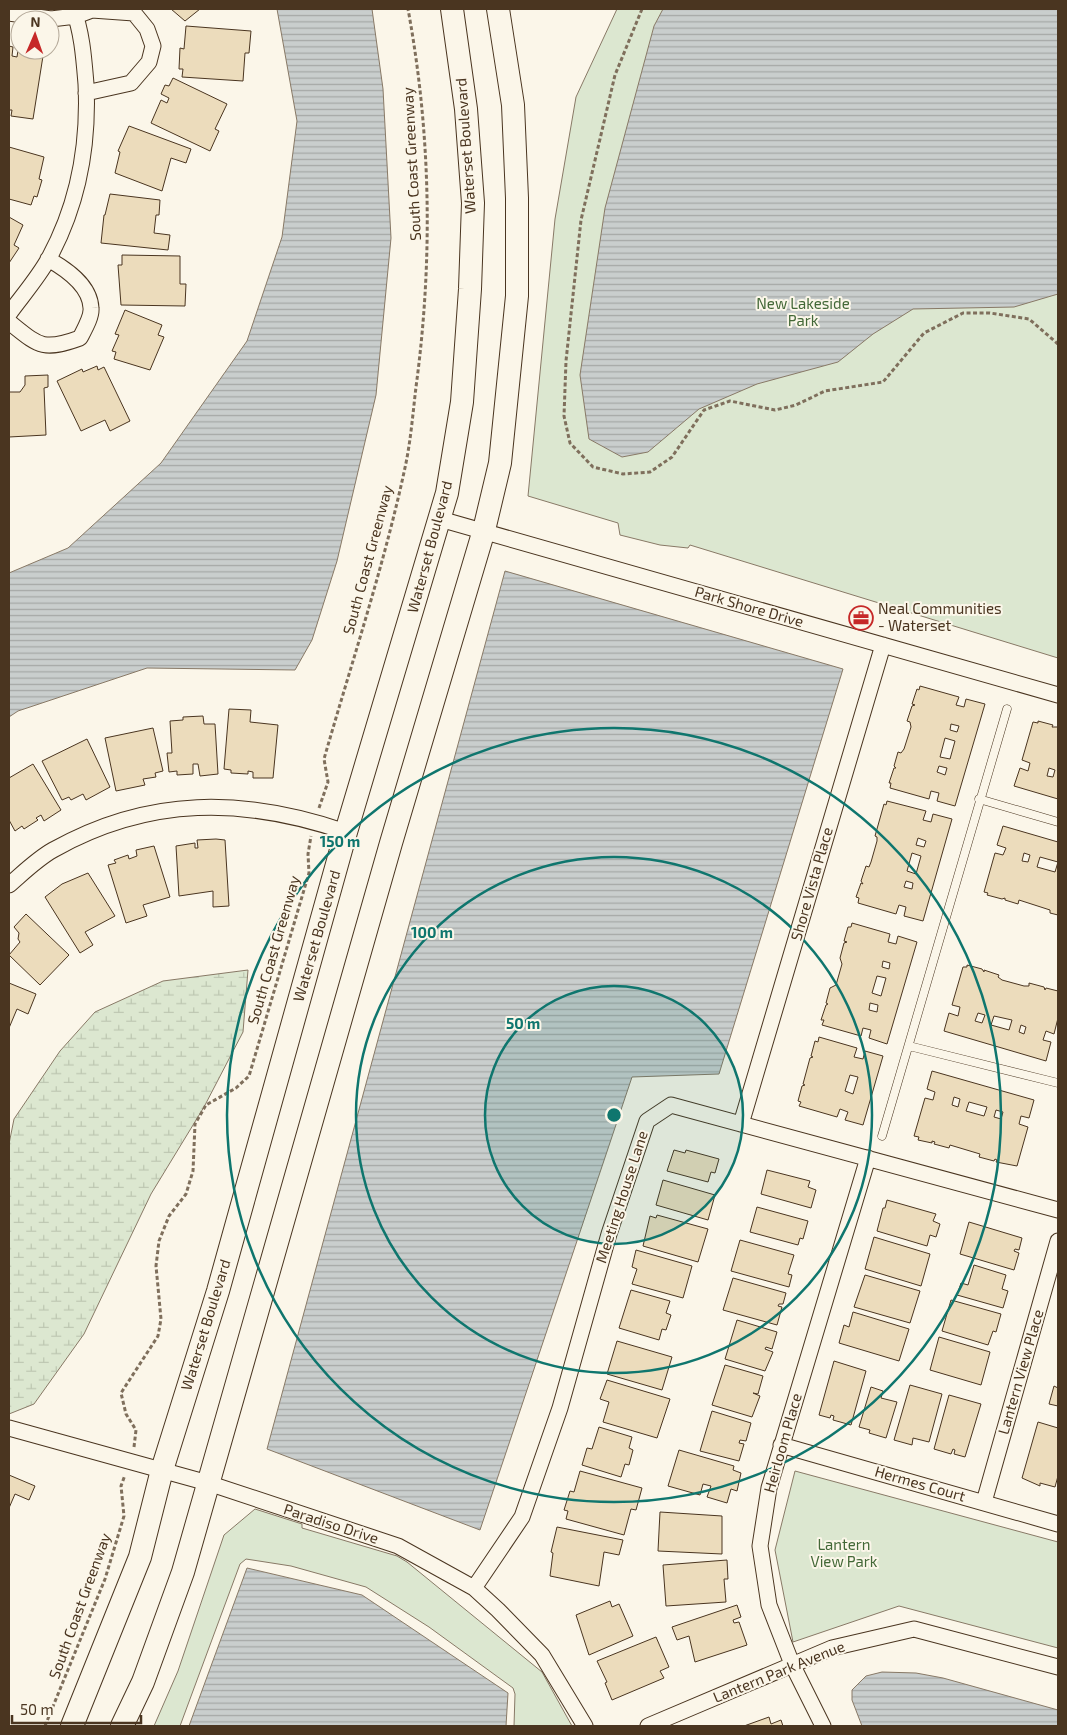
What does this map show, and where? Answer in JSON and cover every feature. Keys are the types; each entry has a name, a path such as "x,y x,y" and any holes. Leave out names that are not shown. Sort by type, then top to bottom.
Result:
{"street":[{"name":"Waterset Boulevard","path":"72,1726 140,1557 162,1470 218,1291 346,832 448,493 462,402 470,289 473,202 466,109 452,9"},
{"path":"122,1726 143,1682 183,1572 391,842 484,530 500,463 517,296 517,198 513,105 498,9"},
{"path":"9,13 50,19 74,12 92,10 134,13 147,29 153,46 149,62 131,83 86,93"},
{"path":"9,314 48,259 63,226 81,173 88,125 85,69 74,12"},
{"path":"9,322 38,344 61,345 80,338 92,309 86,290 68,271 48,259"},
{"name":"Park Shore Drive","path":"440,519 1058,695"},
{"name":"Shore Vista Place","path":"741,1124 883,645"},
{"path":"9,885 52,850 97,828 150,813 204,806 263,810 346,832"},
{"name":"Meeting House Lane","path":"474,1588 522,1517 560,1408 609,1234 647,1121 671,1105 1058,1210"},
{"name":"Heirloom Place","path":"822,1726 792,1664 769,1605 760,1546 769,1488 868,1158"},
{"name":"Lantern View Place","path":"984,1502 1058,1241"},
{"name":"Paradiso Drive","path":"9,1428 208,1483 398,1546 474,1588 542,1655 585,1726"},
{"name":"Hermes Court","path":"782,1445 1058,1524"},
{"name":"Lantern Park Avenue","path":"648,1726 832,1648 914,1629 1058,1667"}],"lane":[{"path":"882,1136 979,799 1007,709"},
{"path":"979,799 1058,822"},
{"path":"909,1046 1058,1084"}],"path":[{"name":"South Coast Greenway","path":"45,1726 105,1579 124,1516 121,1486 136,1442 136,1430 126,1414 120,1392 158,1336 161,1319 156,1266 159,1241 169,1216 186,1194 193,1171 195,1124 206,1105 236,1088 249,1076 309,872 308,854 314,822 328,782 324,759 393,522 404,469 424,327 428,257 428,191 423,106 408,9"},
{"path":"642,9 614,76 581,220 578,248 566,362 564,416 570,443 593,467 623,474 650,472 672,458 704,410 730,401 775,410 796,405 825,391 883,382 924,333 963,313 990,313 1029,319 1058,344"}],"green space":[{"name":"New Lakeside Park","path":"617,9 1058,9 1058,658 690,545 688,548 660,545 620,535 618,523 528,496 555,219 576,97"},
{"path":"248,970 243,1032 204,1107 151,1194 84,1334 34,1404 9,1414 9,1144 14,1119 60,1051 95,1012 163,981"},
{"name":"Lantern View Park","path":"795,1471 1058,1542 1058,1648 899,1606 793,1642 775,1550"},
{"path":"255,1509 302,1524 302,1528 397,1556 407,1562 542,1672 572,1726 514,1726 515,1694 513,1688 429,1627 366,1587 291,1566 246,1559 240,1564 180,1726 154,1726 178,1671 224,1535"}],"shaded area":[{"path":"277,9 372,9 383,89 391,238 376,395 337,561 312,640 295,670 147,668 18,711 9,717 9,573 68,548 161,463 247,341 282,237 297,121"},
{"path":"663,9 1058,9 1058,294 1014,307 913,309 873,334 838,362 757,384 699,409 648,452 622,457 589,439 580,375 605,208 654,26"},
{"path":"505,571 843,669 719,1074 632,1077 480,1530 267,1449"},
{"path":"247,1568 362,1595 508,1693 506,1726 189,1726"},
{"path":"882,1672 916,1673 943,1678 1058,1710 1058,1726 862,1726 852,1700 852,1690 866,1676"}],"building":[{"path":"171,9 200,9 185,21"},
{"path":"186,26 251,31 249,53 245,53 243,81 182,77 183,69 179,69 180,48 184,49"},
{"path":"9,46 10,60 42,60 33,119 11,116 12,110 9,110"},
{"path":"173,78 227,104 215,129 219,131 210,151 151,123 161,100 167,103 169,98 161,94 165,85 169,86"},
{"path":"129,126 191,149 186,163 171,158 162,191 115,173 120,152 118,151"},
{"path":"9,147 44,157 39,179 42,180 37,197 34,196 31,205 9,199"},
{"path":"110,194 160,200 159,215 156,215 154,233 170,235 168,250 101,243 104,215"},
{"path":"9,217 23,225 14,245 19,248 9,263"},
{"path":"122,255 180,256 180,284 186,284 185,306 121,305 118,265 122,265"},
{"path":"125,310 162,325 158,335 164,337 150,370 114,359 116,352 112,351 119,335 115,334"},
{"path":"97,366 98,370 104,367 130,421 110,431 105,420 81,431 57,381 82,369 83,372"},
{"path":"48,375 48,387 44,388 46,435 9,437 9,392 20,392 25,385 25,376"},
{"path":"920,686 959,697 956,705 964,707 966,699 985,704 955,806 937,801 939,793 931,791 929,799 890,788 891,783 889,783 894,768 896,768 894,766 898,752 901,753 904,749 911,727 910,722 907,721 912,706 915,705 912,704 917,689 919,690","holes":["951,724 959,726 957,732 950,730","945,738 955,741 950,759 940,757","939,766 947,768 945,775 937,772"]},
{"path":"229,709 251,710 250,722 278,725 273,778 253,778 253,772 248,771 248,774 231,773 231,770 224,769"},
{"path":"203,716 204,724 215,724 218,774 200,776 198,764 193,764 193,774 177,775 177,771 169,772 167,753 172,753 170,721 183,720 183,717"},
{"path":"1038,721 1053,725 1052,727 1058,727 1058,799 1014,786 1020,768 1028,771 1030,763 1022,760 1033,722 1038,723","holes":["1049,768 1055,770 1053,777 1047,776"]},
{"path":"153,728 163,771 155,773 156,777 143,779 145,785 116,791 105,738"},
{"path":"87,739 110,787 86,800 83,794 71,800 69,797 62,800 42,761"},
{"path":"33,764 61,810 44,821 41,815 36,818 38,820 24,829 22,826 15,831 9,820 9,778"},
{"path":"887,801 926,811 923,820 931,822 933,814 952,819 923,921 904,916 906,907 899,905 896,914 858,903 859,898 856,897 861,883 863,884 861,881 866,866 869,867 871,862 877,841 875,836 884,804 886,805","holes":["918,838 926,841 924,847 916,845","912,853 921,856 916,874 907,871","906,881 913,883 912,889 904,887"]},
{"path":"1003,826 1058,842 1058,862 1058,915 1050,913 1050,910 1019,900 1018,904 1005,900 1005,898 987,895 988,893 984,892 995,853 1003,855 1006,848 997,845","holes":["1024,853 1030,855 1028,862 1022,861","1040,857 1058,862 1055,872 1037,867"]},
{"path":"197,840 225,840 229,906 213,907 213,891 179,896 176,846 195,843 195,848 198,848"},
{"path":"154,846 170,897 143,905 147,916 126,923 108,865 116,863 114,860 128,855 129,859 137,856 136,850"},
{"path":"88,873 115,916 85,932 93,945 80,953 45,897 62,884"},
{"path":"26,914 69,955 40,985 9,955 20,942 18,939 19,933 14,927"},
{"path":"852,923 890,934 888,942 896,944 898,936 917,942 887,1044 869,1038 871,1030 863,1028 861,1036 822,1025 824,1020 821,1020 828,1004 826,1003 830,988 836,985 842,964 840,958 844,943 847,942 844,941 848,927 851,927","holes":["883,961 890,963 889,969 882,967","877,976 886,978 881,996 872,993","870,1003 878,1005 877,1012 869,1010"]},
{"path":"967,965 982,969 984,972 984,970 999,975 998,977 1002,980 1024,986 1029,986 1029,983 1044,987 1045,990 1046,988 1058,991 1058,1018 1054,1034 1046,1031 1043,1040 1051,1042 1046,1061 944,1031 949,1013 958,1016 960,1007 952,1005 963,967 967,967","holes":["978,1013 985,1015 982,1023 975,1021","994,1016 1012,1020 1009,1030 991,1025","1021,1025 1026,1027 1024,1034 1019,1032"]},
{"path":"9,983 36,994 28,1014 17,1009 9,1028"},
{"path":"819,1037 857,1048 854,1057 863,1059 865,1051 883,1056 863,1125 845,1120 848,1112 840,1109 837,1117 799,1106 801,1102 798,1101 802,1086 805,1085 803,1084 810,1058 813,1057 811,1056 815,1041 818,1042","holes":["850,1075 858,1077 853,1094 845,1091"]},
{"path":"932,1071 1034,1100 1029,1118 1021,1116 1019,1124 1028,1127 1017,1166 996,1162 997,1160 995,1159 994,1161 979,1157 980,1154 950,1145 949,1148 934,1144 935,1142 932,1141 932,1143 918,1140 919,1137 914,1136 925,1098 933,1100 935,1092 927,1089","holes":["954,1097 960,1099 958,1107 952,1105","969,1102 987,1107 984,1116 966,1111","996,1110 1003,1112 1001,1119 994,1117"]},
{"path":"674,1150 685,1153 686,1150 719,1159 715,1173 711,1172 708,1182 667,1171"},
{"path":"767,1170 810,1181 808,1187 816,1190 811,1208 761,1194"},
{"path":"663,1180 715,1195 708,1220 656,1205"},
{"path":"887,1200 936,1214 933,1221 940,1224 936,1237 930,1235 927,1246 877,1231"},
{"path":"757,1207 808,1221 803,1239 800,1238 798,1245 750,1232"},
{"path":"657,1215 708,1229 698,1262 643,1246 650,1216 656,1218"},
{"path":"969,1222 1022,1238 1019,1250 1015,1249 1014,1251 1019,1253 1014,1270 960,1254"},
{"path":"874,1237 930,1254 921,1286 865,1269"},
{"path":"740,1240 794,1255 788,1274 792,1275 789,1287 731,1271"},
{"path":"636,1250 692,1266 683,1298 632,1284 637,1269 632,1267"},
{"path":"974,1265 1006,1275 1002,1289 1008,1291 1003,1308 957,1295 961,1283 968,1285"},
{"path":"865,1275 920,1291 910,1323 854,1307"},
{"path":"733,1278 786,1293 783,1304 778,1306 782,1307 777,1325 723,1310"},
{"path":"631,1290 670,1301 666,1313 671,1315 666,1330 662,1329 659,1340 619,1328"},
{"path":"951,1300 1001,1314 996,1332 993,1331 988,1345 942,1331"},
{"path":"853,1312 909,1329 899,1361 839,1343 844,1325 849,1327"},
{"path":"737,1320 777,1332 772,1349 766,1347 765,1349 773,1352 765,1371 725,1359"},
{"path":"939,1337 990,1352 981,1385 930,1370"},
{"path":"617,1341 672,1357 662,1390 607,1374"},
{"path":"834,1361 866,1371 851,1425 833,1420 834,1416 831,1415 830,1418 819,1415"},
{"path":"725,1365 763,1376 758,1394 753,1393 760,1396 752,1417 712,1405"},
{"path":"607,1380 670,1399 657,1438 603,1422 609,1402 600,1399"},
{"path":"910,1385 942,1394 929,1442 913,1438 912,1445 894,1440"},
{"path":"1054,1386 1058,1388 1058,1406 1049,1404"},
{"path":"871,1387 883,1391 881,1398 897,1402 886,1438 869,1433 870,1430 859,1427"},
{"path":"949,1395 981,1404 965,1457 954,1454 955,1450 953,1449 951,1454 934,1449"},
{"path":"712,1411 751,1423 746,1441 740,1440 739,1443 744,1444 739,1461 700,1451"},
{"path":"1038,1422 1058,1428 1058,1476 1055,1487 1040,1483 1040,1486 1022,1478"},
{"path":"599,1427 632,1437 629,1448 633,1450 629,1465 625,1464 621,1477 582,1465 587,1448 592,1449"},
{"path":"679,1450 734,1466 733,1470 741,1473 737,1491 731,1489 727,1503 707,1497 711,1486 703,1484 700,1495 668,1486"},
{"path":"580,1471 642,1488 636,1510 631,1509 624,1535 566,1519 568,1511 564,1510 570,1491 574,1492"},
{"path":"9,1475 35,1486 29,1500 15,1494 9,1508"},
{"path":"660,1512 722,1516 722,1554 658,1551"},
{"path":"557,1527 623,1540 619,1555 604,1552 599,1586 550,1576 553,1553 551,1552"},
{"path":"727,1560 728,1579 724,1579 726,1602 666,1606 663,1565"},
{"path":"610,1601 612,1607 619,1604 633,1636 589,1655 576,1615"},
{"path":"737,1605 741,1617 733,1620 734,1623 739,1622 747,1645 695,1662 689,1636 677,1640 672,1627"},
{"path":"656,1637 669,1667 660,1671 664,1678 612,1700 605,1683 607,1682 597,1661"},
{"path":"769,1717 771,1724 781,1720 783,1726 744,1726"}],"place":[{"name":"Neal Communities - Waterset","path":"861,618"}]}
